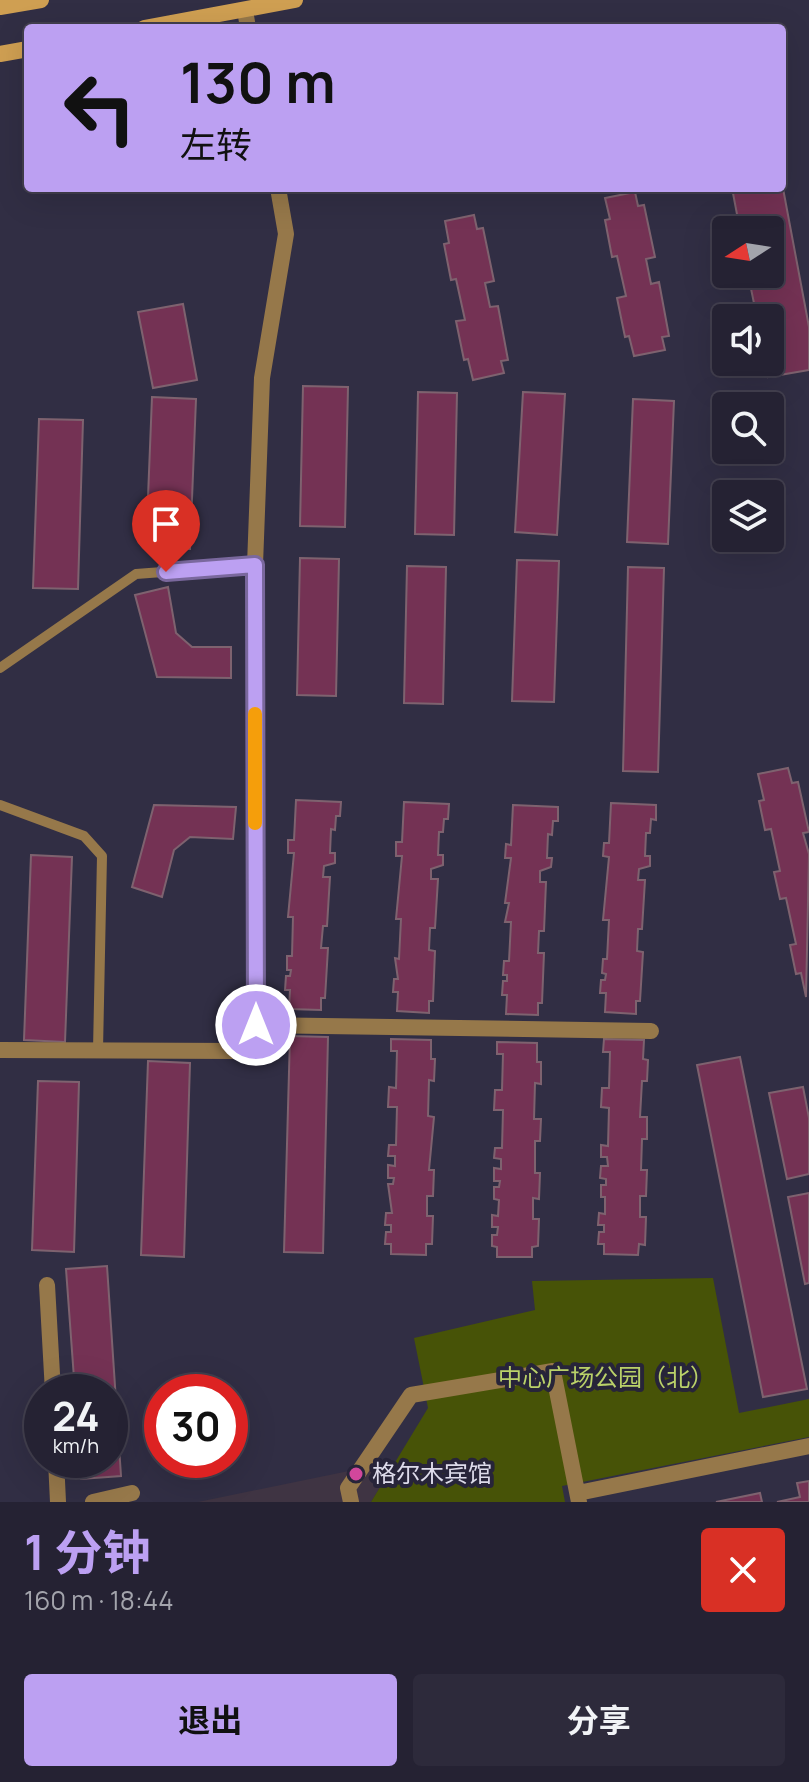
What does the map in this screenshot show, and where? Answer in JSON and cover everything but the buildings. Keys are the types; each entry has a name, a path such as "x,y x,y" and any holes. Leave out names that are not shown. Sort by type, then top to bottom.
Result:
{"main road":[{"path":"0,7 41,0"},
{"path":"166,24 295,0"},
{"path":"0,54 24,50"}],"street":[{"path":"245,10 247,24"},
{"path":"0,1050 238,1051 256,1025 255,565 262,378 286,234 279,192"},
{"path":"256,1025 651,1031"},
{"path":"47,1285 52,1374"},
{"path":"351,1502 348,1488 411,1395 553,1371 578,1498 809,1446"},
{"path":"57,1478 58,1502"},
{"path":"93,1502 132,1493"}],"lane":[{"path":"0,668 136,574 255,565"},
{"path":"0,805 84,836 102,856 98,1050"}],"shaded area":[{"name":"格尔木宾馆","path":"378,1465 382,1484 371,1502 198,1502"}],"green space":[{"name":"中心广场公园（北）","path":"713,1278 739,1413 809,1399 809,1437 562,1486 565,1502 371,1502 428,1408 414,1338 535,1310 532,1281"}],"slow traffic":[{"path":"255,714 255,823"}],"place":[{"name":"格尔木宾馆","path":"356,1474"}],"route":[{"path":"166,572 255,565 256,1025"}]}
